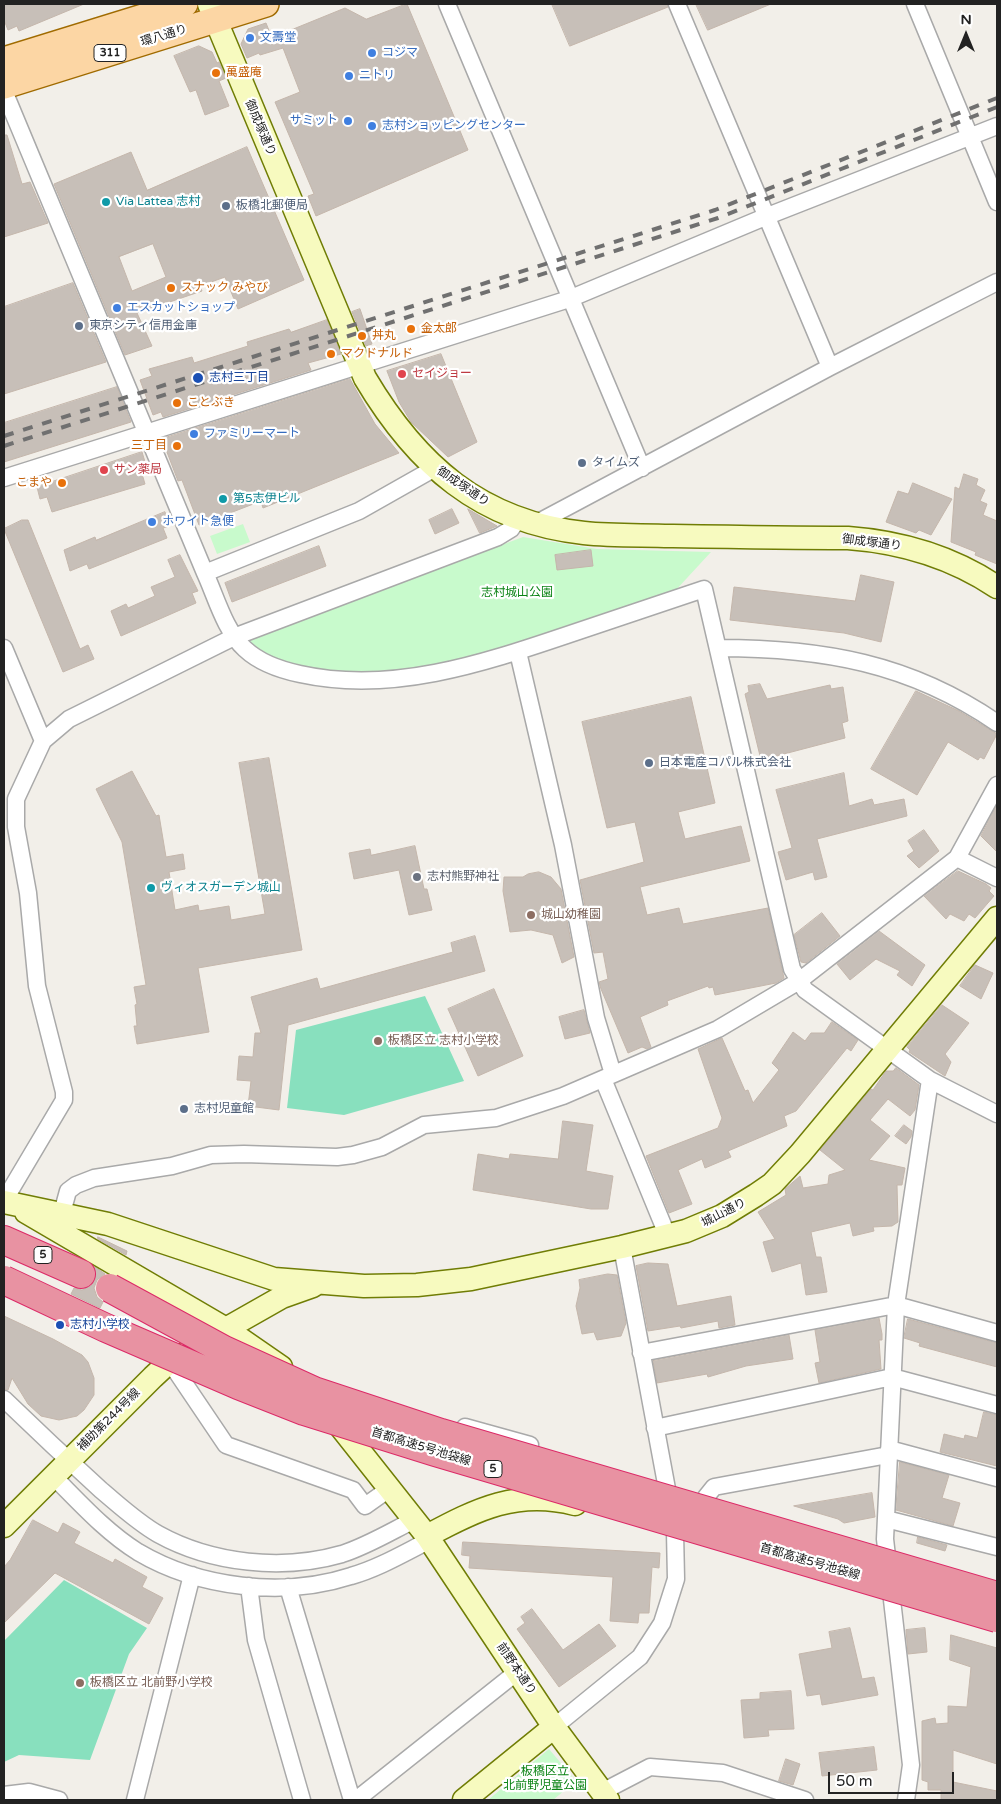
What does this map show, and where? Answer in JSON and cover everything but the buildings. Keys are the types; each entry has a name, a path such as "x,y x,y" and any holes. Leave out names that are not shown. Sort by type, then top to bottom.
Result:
{"highway":[{"name":"5","path":"4,1240 81,1274"},
{"name":"首都高速5号池袋線","path":"4,1280 114,1332 304,1411 434,1452 997,1618"},
{"name":"首都高速5号池袋線","path":"110,1288 224,1350 274,1375 314,1391 441,1433 997,1596"}],"main road":[{"name":"環八通り","path":"4,60 185,4"},
{"name":"環八通り","path":"4,86 212,12 266,4"}],"street":[{"path":"447,4 569,299 642,468"},
{"path":"676,4 830,368"},
{"path":"915,4 997,202"},
{"name":"御成塚通り","path":"212,12 359,365 392,421 412,446 435,468 484,503 528,520 582,533 870,540 890,543 937,556 966,569 997,587"},
{"path":"4,91 205,572 234,637 246,651 266,663 285,671 316,677 391,680 470,666 518,652 704,589 792,969 799,982 805,990 930,1080 997,1114"},
{"path":"4,478 569,299 765,217 997,126"},
{"path":"328,1284 274,1279 108,1224 7,1203 64,1100 64,1092 37,986 28,893 16,827 16,799 43,741 69,719 234,637 498,537 528,520 642,468 997,282"},
{"path":"205,572 359,511 435,468"},
{"path":"4,648 43,741"},
{"path":"718,648 797,650 850,658 892,670 939,690 976,708 997,723"},
{"path":"518,652 563,845 608,1077 668,1237"},
{"path":"62,1213 68,1191 88,1180 172,1166 211,1155 244,1154 336,1157 368,1152 424,1126 496,1118 563,1096 718,1029 799,982 957,858 997,785"},
{"path":"957,858 997,878"},
{"name":"城山通り","path":"328,1284 364,1286 471,1279 668,1237 704,1224 731,1211 772,1184 800,1154 997,918"},
{"path":"906,1800 911,1765 885,1551 888,1452 896,1305 930,1080"},
{"name":"前野本通り","path":"7,1203 226,1328 311,1388 424,1532 554,1727 605,1796"},
{"path":"464,1800 640,1657 662,1623 676,1579 675,1532 640,1353 622,1247"},
{"name":"補助第244号線","path":"4,1526 61,1469 171,1366 226,1328 293,1292 328,1284"},
{"path":"4,1292 171,1366 349,1438"},
{"path":"640,1353 896,1305 997,1333"},
{"path":"171,1366 226,1445 353,1490 365,1506 389,1489"},
{"path":"655,1428 892,1377 997,1406"},
{"path":"311,1388 486,1432 997,1584"},
{"path":"4,1399 61,1469 98,1521 119,1539 158,1563 192,1575 249,1586 288,1587 349,1577 378,1566 424,1532"},
{"path":"706,1497 714,1487 888,1452 997,1478"},
{"path":"61,1469 157,1534 192,1550 236,1560 278,1564 341,1554 365,1545 424,1532 473,1511 525,1498 559,1500 675,1532 997,1629"},
{"path":"886,1519 997,1547"},
{"path":"135,1800 192,1575"},
{"path":"249,1586 256,1640 302,1800"},
{"path":"288,1587 352,1800"},
{"path":"356,1800 517,1672"},
{"path":"605,1796 650,1767 723,1773 805,1800"},
{"path":"4,1795 29,1792 59,1800"}],"green space":[{"path":"243,524 250,542 217,554 210,536"},
{"name":"志村城山公園","path":"523,537 597,549 711,552 675,591 470,660 404,671 347,672 306,669 272,659 249,646 251,638"},
{"path":"425,996 464,1081 344,1115 287,1108 296,1030"},
{"path":"64,1580 147,1628 129,1654 90,1760 19,1755 4,1762 4,1641"},
{"name":"板橋区立 北前野児童公園","path":"549,1749 576,1781 553,1800 488,1800"}],"railway":[{"path":"4,436 715,210 997,98"},
{"path":"4,446 718,218 997,107"}],"place":[{"name":"文壽堂","path":"250,38"},
{"name":"コジマ","path":"372,53"},
{"name":"萬盛庵","path":"216,73"},
{"name":"ニトリ","path":"349,76"},
{"name":"サミット","path":"348,121"},
{"name":"志村ショッピングセンター","path":"372,126"},
{"name":"Via Lattea 志村","path":"106,202"},
{"name":"板橋北郵便局","path":"226,206"},
{"name":"スナック みやび","path":"171,288"},
{"name":"エスカットショップ","path":"117,308"},
{"name":"東京シティ信用金庫","path":"79,326"},
{"name":"金太郎","path":"411,329"},
{"name":"丼丸","path":"362,336"},
{"name":"マクドナルド","path":"331,354"},
{"name":"セイジョー","path":"402,374"},
{"name":"志村三丁目","path":"198,378"},
{"name":"ことぶき","path":"177,403"},
{"name":"ファミリーマート","path":"194,434"},
{"name":"三丁目","path":"177,446"},
{"name":"タイムズ","path":"582,463"},
{"name":"サン薬局","path":"104,470"},
{"name":"こまや","path":"62,483"},
{"name":"第5志伊ビル","path":"223,499"},
{"name":"ホワイト急便","path":"152,522"},
{"name":"日本電産コパル株式会社","path":"649,763"},
{"name":"志村熊野神社","path":"417,877"},
{"name":"ヴィオスガーデン城山","path":"151,888"},
{"name":"城山幼稚園","path":"531,915"},
{"name":"板橋区立 志村小学校","path":"378,1041"},
{"name":"志村児童館","path":"184,1109"},
{"name":"志村小学校","path":"60,1325"},
{"name":"板橋区立 北前野小学校","path":"80,1683"}]}
